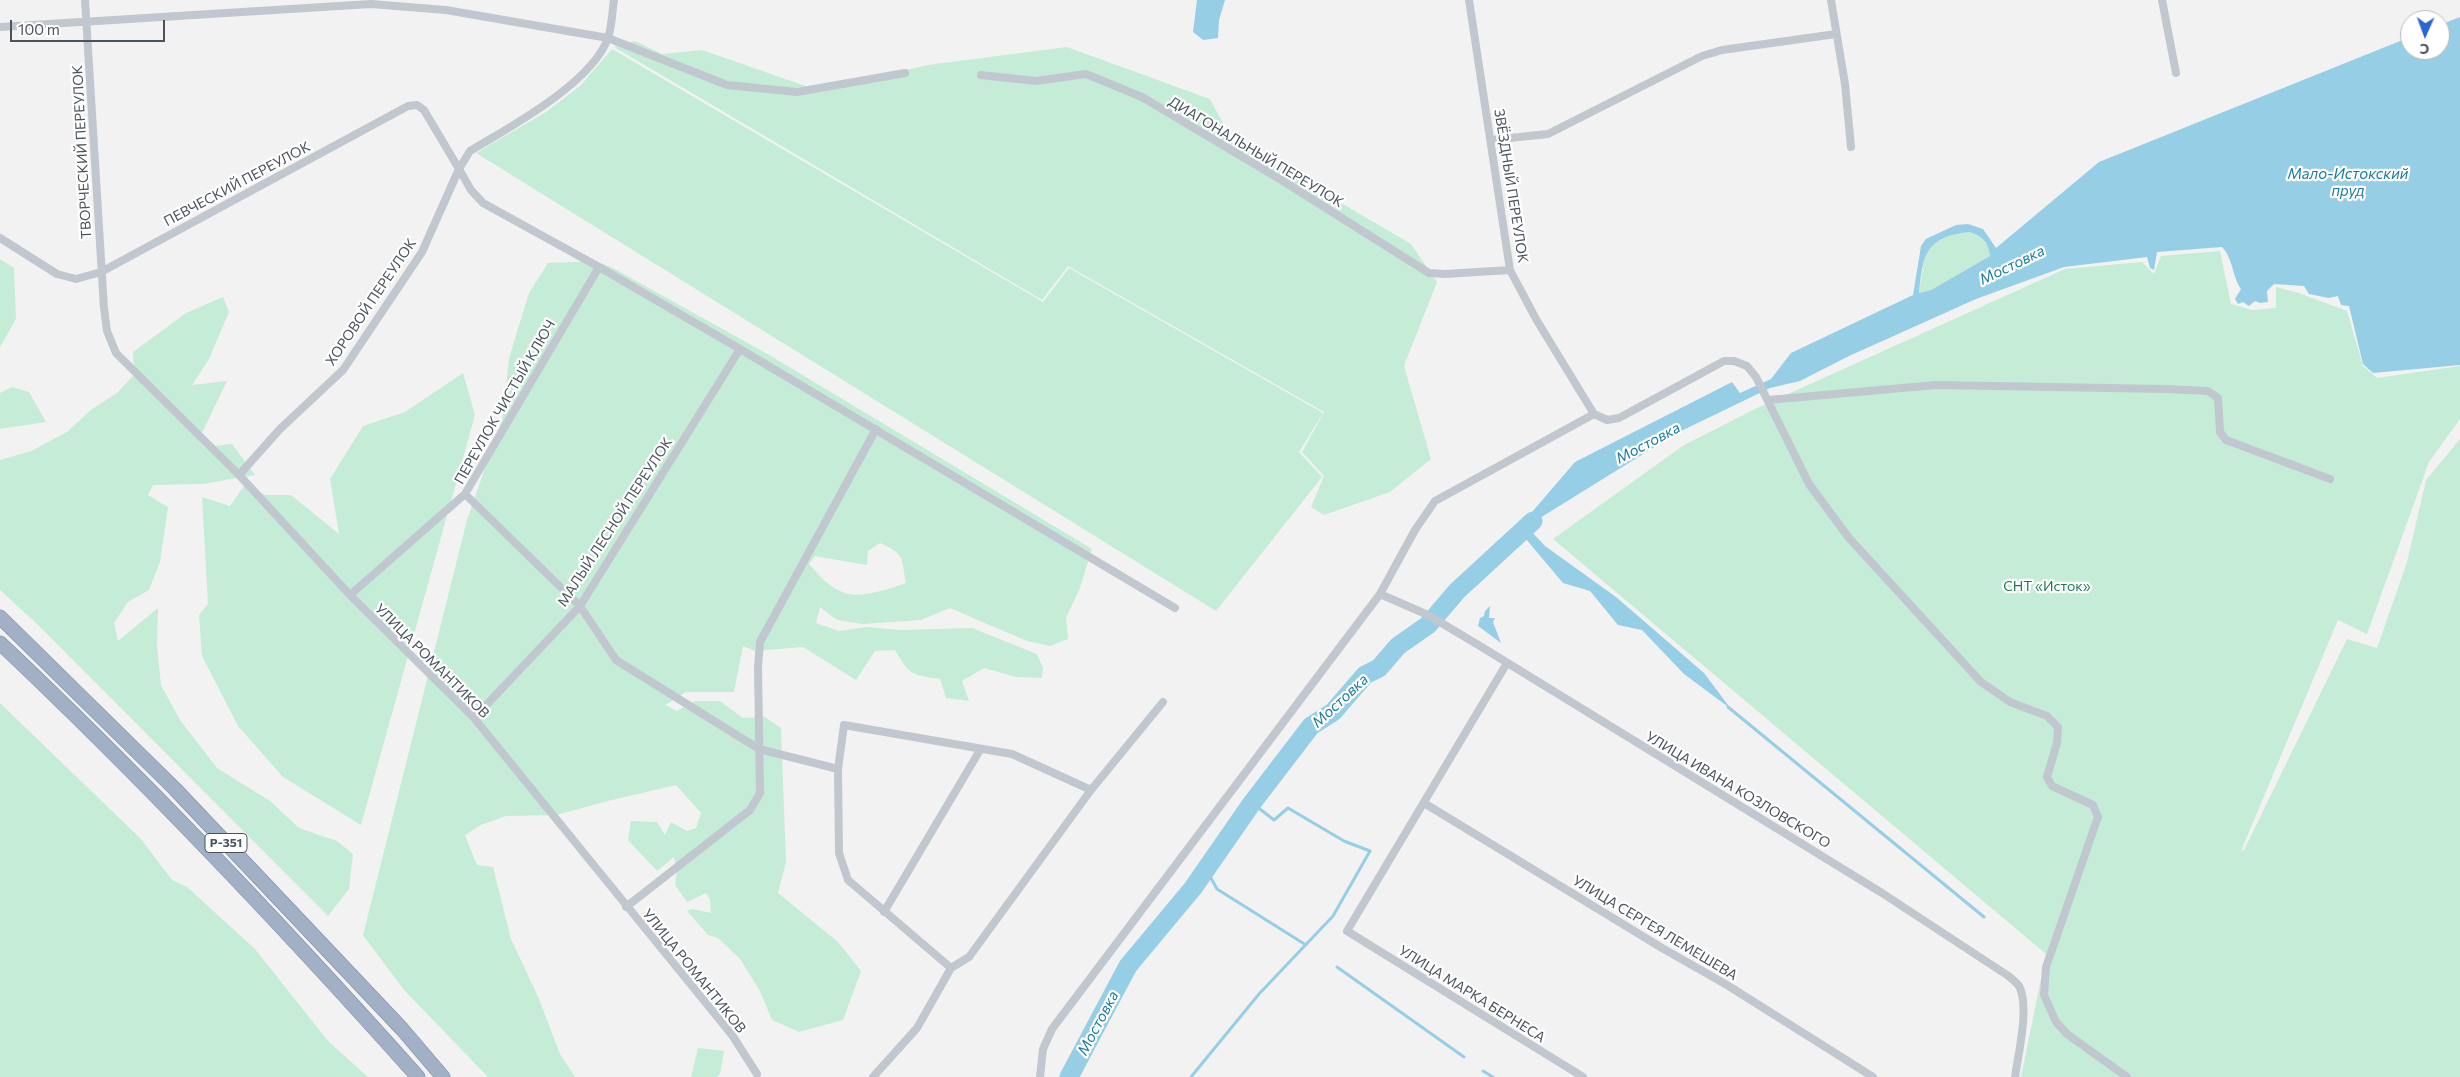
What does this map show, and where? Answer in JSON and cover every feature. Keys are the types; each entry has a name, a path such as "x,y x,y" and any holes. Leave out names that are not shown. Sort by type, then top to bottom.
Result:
{"highway":[{"name":"Р-351","path":"0,617 175,789 444,1077"},
{"name":"Р-351","path":"0,642 154,793 335,984 418,1077"}],"street":[{"name":"ТВОРЧЕСКИЙ ПЕРЕУЛОК","path":"85,0 88,22 102,272"},
{"path":"446,10 448,0"},
{"name":"ХОРОВОЙ ПЕРЕУЛОК","path":"239,475 280,429 343,370 422,252 459,169 470,151 547,102 596,60 608,38 614,0"},
{"name":"ЗВЁЗДНЫЙ ПЕРЕУЛОК","path":"1468,0 1510,270 1536,319 1594,414"},
{"path":"1831,0 1845,84 1851,147"},
{"path":"2162,0 2176,73"},
{"path":"0,27 369,2 446,10 608,38 727,85 797,92 905,73"},
{"path":"1491,140 1548,134 1702,56 1722,50 1836,34"},
{"name":"ДИАГОНАЛЬНЫЙ ПЕРЕУЛОК","path":"982,75 1036,81 1086,74 1142,97 1283,181 1429,273 1445,274 1510,270"},
{"name":"ПЕВЧЕСКИЙ ПЕРЕУЛОК","path":"0,238 57,274 76,279 102,272 408,106 417,105 424,110 471,190 483,203 599,267 740,349 1175,608"},
{"name":"ПЕРЕУЛОК ЧИСТЫЙ КЛЮЧ","path":"350,596 465,494 599,267"},
{"name":"УЛИЦА РОМАНТИКОВ","path":"102,272 107,330 116,353 239,475 350,596 474,718 732,1035 757,1074"},
{"name":"МАЛЫЙ ЛЕСНОЙ ПЕРЕУЛОК","path":"474,718 580,606 740,349"},
{"path":"1040,1077 1043,1049 1052,1029 1380,594 1415,530 1435,501 1594,414 1607,420 1620,418 1724,361 1734,361 1747,366 1756,377 1809,484 1849,538 1981,682 2010,702 2047,716 2058,727 2057,743 2047,777 2052,786 2092,805 2098,817 2046,967 2044,995 2056,1022 2067,1034 2127,1077"},
{"path":"1766,397 1936,385 2147,388 2208,392 2218,398 2220,432 2226,440 2330,479"},
{"path":"626,907 750,810 760,793 758,667 760,642 876,429"},
{"path":"465,494 580,606 616,660 759,749 838,769"},
{"name":"УЛИЦА ИВАНА КОЗЛОВСКОГО","path":"1380,594 1428,615 1882,893 2007,975 2018,986 2022,1000 2022,1018 2015,1077"},
{"path":"1424,803 1506,664"},
{"path":"873,1077 916,1028 951,968 969,957 1091,790 1163,702"},
{"path":"951,968 848,880 839,853 838,769 844,725 980,750 1012,754 1091,790"},
{"path":"884,912 980,750"},
{"name":"УЛИЦА МАРКА БЕРНЕСА","path":"1424,803 1347,931 1583,1077"},
{"name":"УЛИЦА СЕРГЕЯ ЛЕМЕШЕВА","path":"1424,803 1727,985 1873,1077"}],"green space":[{"path":"635,41 662,54 702,50 817,90 928,65 1067,47 1210,99 1231,138 1411,244 1437,282 1404,366 1431,459 1390,492 1324,515 1311,507 1324,476 1302,452 1324,412 1068,266 1042,300 614,47"},
{"path":"612,49 1043,302 1069,268 1323,413 1299,452 1322,477 1216,611 476,153 546,112 580,86"},
{"path":"1969,232 1978,235 1984,240 1990,256 1931,290 1919,293 1923,267 1929,249 1942,238"},
{"name":"СНТ «Исток»","path":"2220,251 2231,304 2251,310 2276,308 2276,287 2299,293 2347,311 2363,366 2377,378 2460,366 2460,419 2429,462 2367,634 2338,620 2241,851 2244,850 2347,639 2377,648 2407,562 2426,480 2460,439 2460,1077 2021,1077 2046,954 1553,539 1684,445 1757,408 2065,269 2142,262 2154,274 2161,256"},
{"path":"0,259 14,268 16,319 0,347"},
{"path":"596,261 613,268 771,356 1092,549 1080,588 1066,618 1068,639 1050,646 1027,641 950,608 921,620 863,624 837,620 820,607 816,623 839,631 867,627 901,630 972,628 1037,654 1043,668 1042,678 1016,677 984,668 962,681 969,701 946,698 940,679 917,675 912,672 904,665 895,650 875,651 856,680 803,647 755,651 743,646 734,692 686,692 665,705 677,711 695,701 720,701 743,718 765,717 781,728 786,862 778,893 838,942 861,971 843,1020 799,1032 772,1020 760,991 740,959 718,938 708,935 687,911 692,909 711,913 710,900 706,893 687,902 675,885 677,870 674,857 657,871 628,840 631,821 657,822 665,835 671,822 687,831 696,828 701,813 676,785 556,815 506,816 481,825 465,835 477,865 493,867 511,939 539,999 560,1054 575,1077 488,1077 404,990 363,935 467,520 503,416 509,358 529,293 548,263","holes":["880,543 894,550 900,557 906,583 876,592 853,594 843,592 832,586 809,564 815,556 867,565 868,551"]},
{"path":"223,297 229,312 209,359 192,385 227,381 200,437 205,447 232,444 255,475 203,484 153,485 148,495 168,507 160,562 149,590 128,602 114,623 118,641 158,608 157,646 161,685 180,720 217,768 270,801 299,828 337,841 353,854 349,889 328,916 38,625 0,590 0,460 31,451 67,432 92,409 117,393 134,375 133,352 186,313"},
{"path":"463,373 475,415 361,825 283,777 238,726 202,656 199,615 208,604 202,497 230,506 244,486 266,495 291,495 339,534 330,479 363,426 405,412"},
{"path":"12,387 29,392 46,422 0,429 0,393"},
{"path":"0,703 141,839 172,880 187,887 255,949 328,1041 368,1077 0,1077"},
{"path":"698,1048 724,1051 720,1074 716,1077 691,1077"}],"water":[{"path":"1197,0 1225,0 1219,20 1218,38 1203,40 1193,32"},
{"name":"Мало-Истокский пруд","path":"2460,17 2460,365 2373,373 2363,364 2349,306 2341,305 2338,296 2329,298 2309,294 2304,286 2274,284 2267,291 2268,302 2260,303 2255,301 2249,306 2243,302 2238,304 2235,299 2241,289 2226,251 2222,247 2157,252 2154,270 2150,268 2147,257 2064,267 1976,299 1849,356 1800,381 1770,388 1677,433 1540,518 1530,530 1545,546 1616,597 1704,673 1731,709 1684,674 1642,630 1618,625 1590,591 1563,583 1525,538 1516,538 1518,523 1532,512 1575,462 1732,382 1740,393 1771,379 1791,353 1913,295 1921,246 1926,239 1956,225 1968,224 1983,229 1996,248 2099,162 2400,41 2400,60 2450,60 2450,21","holes":["1969,232 1981,238 1988,247 1990,256 1931,290 1919,293 1925,257 1935,243 1955,234"]},
{"path":"1490,606 1489,618 1495,618 1493,622 1501,643 1478,626 1480,618 1484,616 1485,611"}],"waterway":[{"name":"Мостовка","path":"1069,1077 1128,966 1193,888 1252,803 1311,726 1333,712 1365,675 1379,668 1398,646 1428,625 1457,591 1533,521"},
{"path":"1728,707 1984,917"},
{"path":"1191,1077 1259,994 1333,916 1370,851 1344,841 1288,808 1274,820 1252,803"},
{"path":"1206,869 1217,889 1306,945"},
{"path":"1337,967 1464,1057"},
{"path":"1483,1071 1493,1077"}]}
